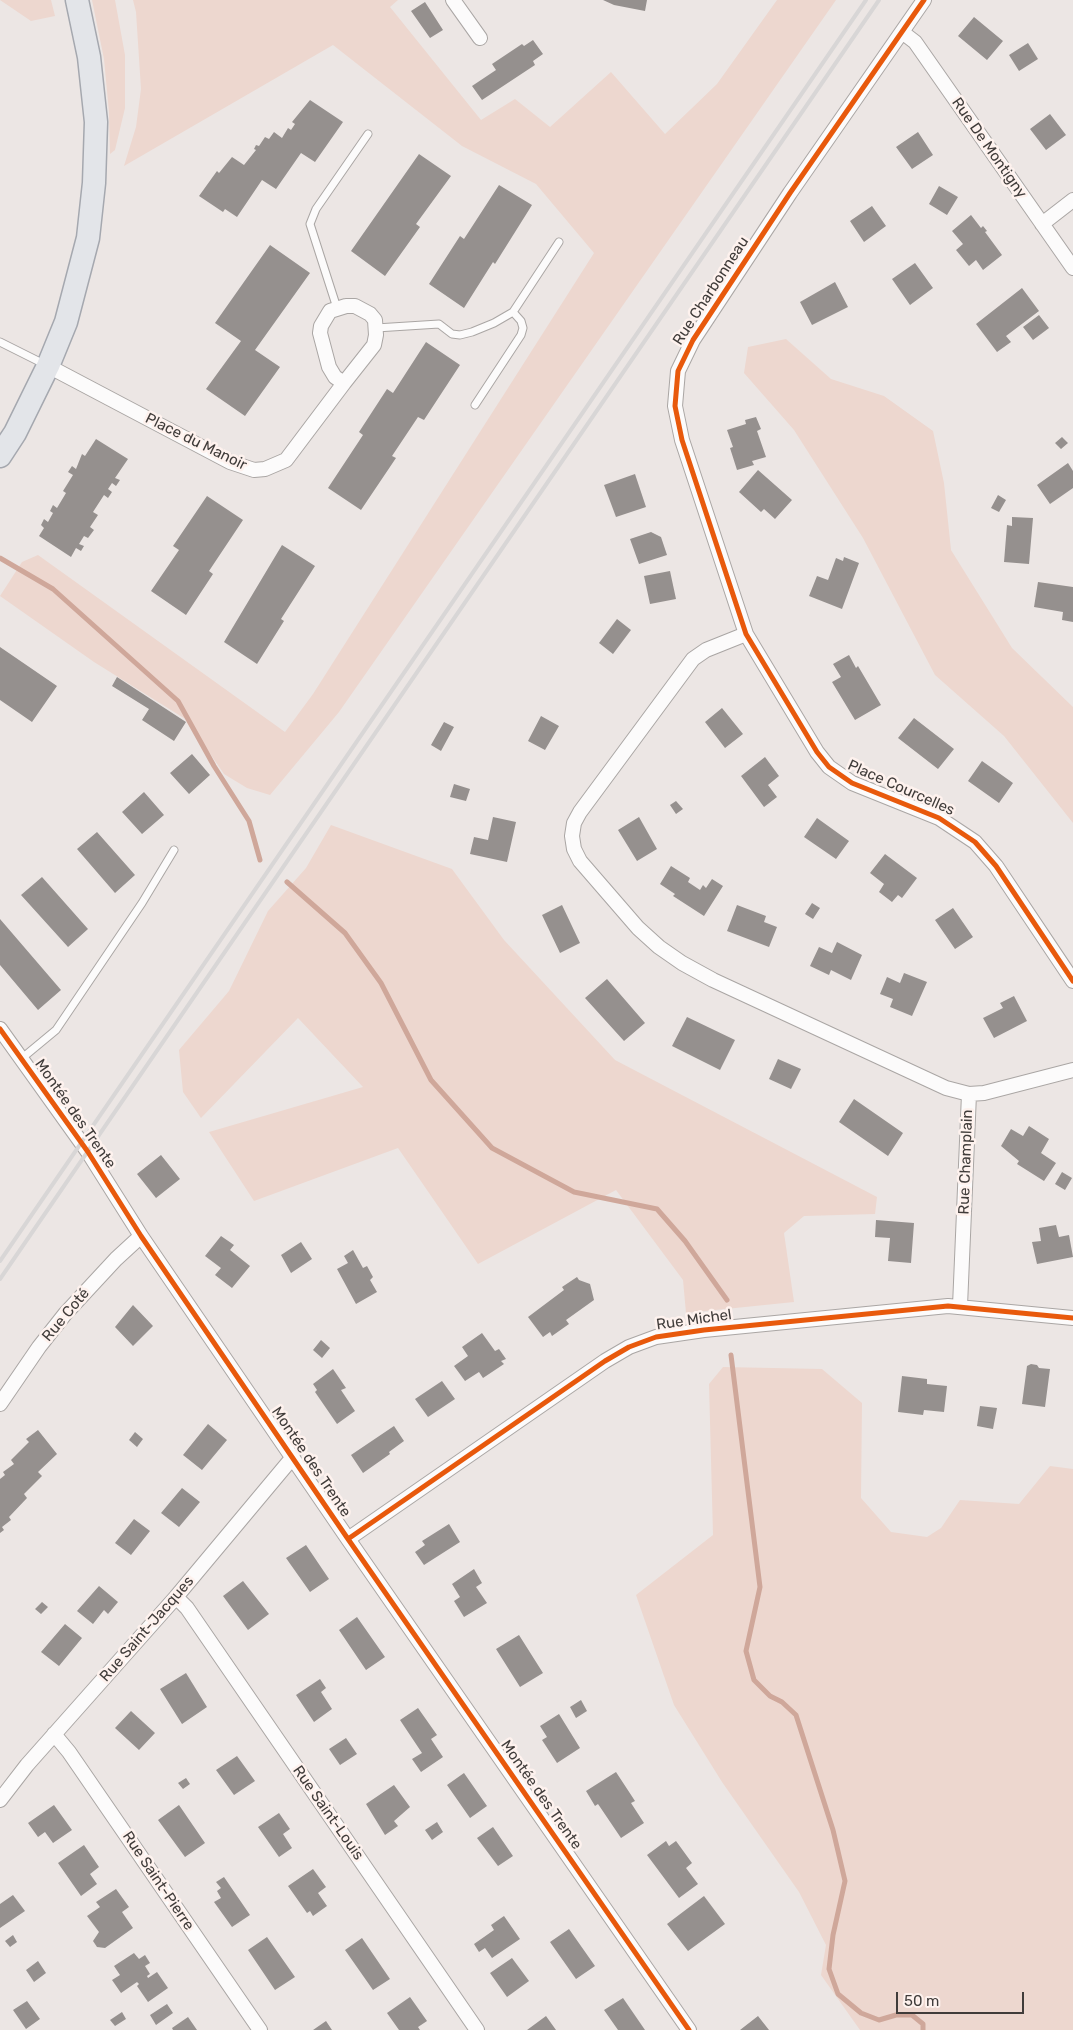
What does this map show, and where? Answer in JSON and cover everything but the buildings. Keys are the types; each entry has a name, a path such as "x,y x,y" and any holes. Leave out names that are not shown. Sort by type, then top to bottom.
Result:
{"main road":[{"path":"0,456 19,425 48,366 66,322 81,272 88,238 94,183 96,122 93,85 78,0"}],"street":[{"path":"453,0 480,38"},
{"name":"Rue Charbonneau","path":"746,634 679,427 674,397 678,371 692,340 721,294 924,0"},
{"name":"Rue De Montigny","path":"902,32 916,42 1073,268"},
{"path":"1042,224 1073,200"},
{"path":"344,383 335,377 329,367 320,333 325,317 337,308 355,306 363,308 370,314 376,328"},
{"name":"Place du Manoir","path":"48,366 230,462 254,470 265,469 286,460 374,345 376,328"},
{"path":"746,634 701,653 690,663 577,817 572,836 577,855 638,928 659,947 682,963 946,1088 969,1094"},
{"name":"Place Courcelles","path":"746,634 823,760 852,783 939,818 975,842 996,866 1073,981"},
{"name":"Montée des Trente","path":"0,1029 88,1152 141,1236 348,1539 689,2030"},
{"name":"Rue Champlain","path":"960,1306 969,1094 984,1093 1073,1070"},
{"name":"Rue Coté","path":"0,1404 39,1346 116,1259 141,1236"},
{"name":"Rue Michel","path":"348,1539 606,1360 643,1341 680,1332 960,1306 1073,1318"},
{"name":"Rue Saint-Jacques","path":"0,1800 54,1734 176,1597 293,1457"},
{"name":"Rue Saint-Louis","path":"176,1597 187,1608 477,2030"},
{"name":"Rue Saint-Pierre","path":"54,1734 69,1752 260,2030"}],"lane":[{"path":"337,308 310,224 316,209 368,134"},
{"path":"376,328 439,324 452,334 460,335 472,332 514,312 559,242"},
{"path":"476,406 521,335 523,328 521,321 514,312"},
{"path":"0,342 48,366"},
{"path":"20,1059 56,1030 142,904 174,850"}],"shaded area":[{"path":"0,0 51,0 55,16 31,21"},
{"path":"92,0 115,0 125,55 125,108 115,150 110,154 109,112 104,59"},
{"path":"133,0 398,0 390,7 481,120 515,99 550,127 611,72 665,134 717,84 777,0 836,0 339,712 270,795 247,788 224,774 187,720 94,662 0,596 22,562 38,555 285,732 313,694 594,253 536,184 462,146 333,45 124,166 136,127 141,89 136,12"},
{"path":"786,339 831,379 884,396 933,431 944,483 951,550 1012,648 1073,707 1073,823 1004,736 935,675 863,538 794,430 744,373 748,347"},
{"path":"331,825 452,869 504,940 615,1060 877,1197 875,1214 804,1216 784,1233 794,1302 686,1313 683,1280 616,1190 478,1264 398,1148 254,1201 209,1132 363,1087 298,1018 201,1118 183,1092 179,1050 229,991 268,911 306,868"},
{"path":"723,1367 822,1369 862,1403 861,1498 891,1532 927,1537 941,1528 960,1500 1019,1504 1050,1466 1073,1469 1073,2030 860,2030 821,1975 826,1945 799,1892 722,1782 674,1705 636,1595 713,1535 709,1384"}],"waterway":[{"path":"0,558 53,589 178,701 214,766 249,821 260,860"},
{"path":"287,882 345,933 381,983 431,1080 492,1148 574,1192 657,1209 685,1241 727,1300"},
{"path":"731,1355 760,1587 746,1651 754,1680 770,1696 782,1702 796,1715 833,1830 845,1881 833,1935 829,1969 838,1994 861,2013 879,2020 896,2015 912,2015 923,2024 923,2030"}],"railway":[{"path":"0,1261 866,0"},
{"path":"0,1279 879,0"}],"cycle path":[{"path":"924,0 790,193 693,340 678,371 675,406 682,440 746,634 817,752 829,767 852,783 939,818 975,842 996,866 1073,981"},
{"path":"0,1029 88,1152 141,1236 348,1539 689,2030"},
{"path":"348,1539 605,1361 629,1347 656,1337 704,1330 948,1306 1073,1318"}]}
